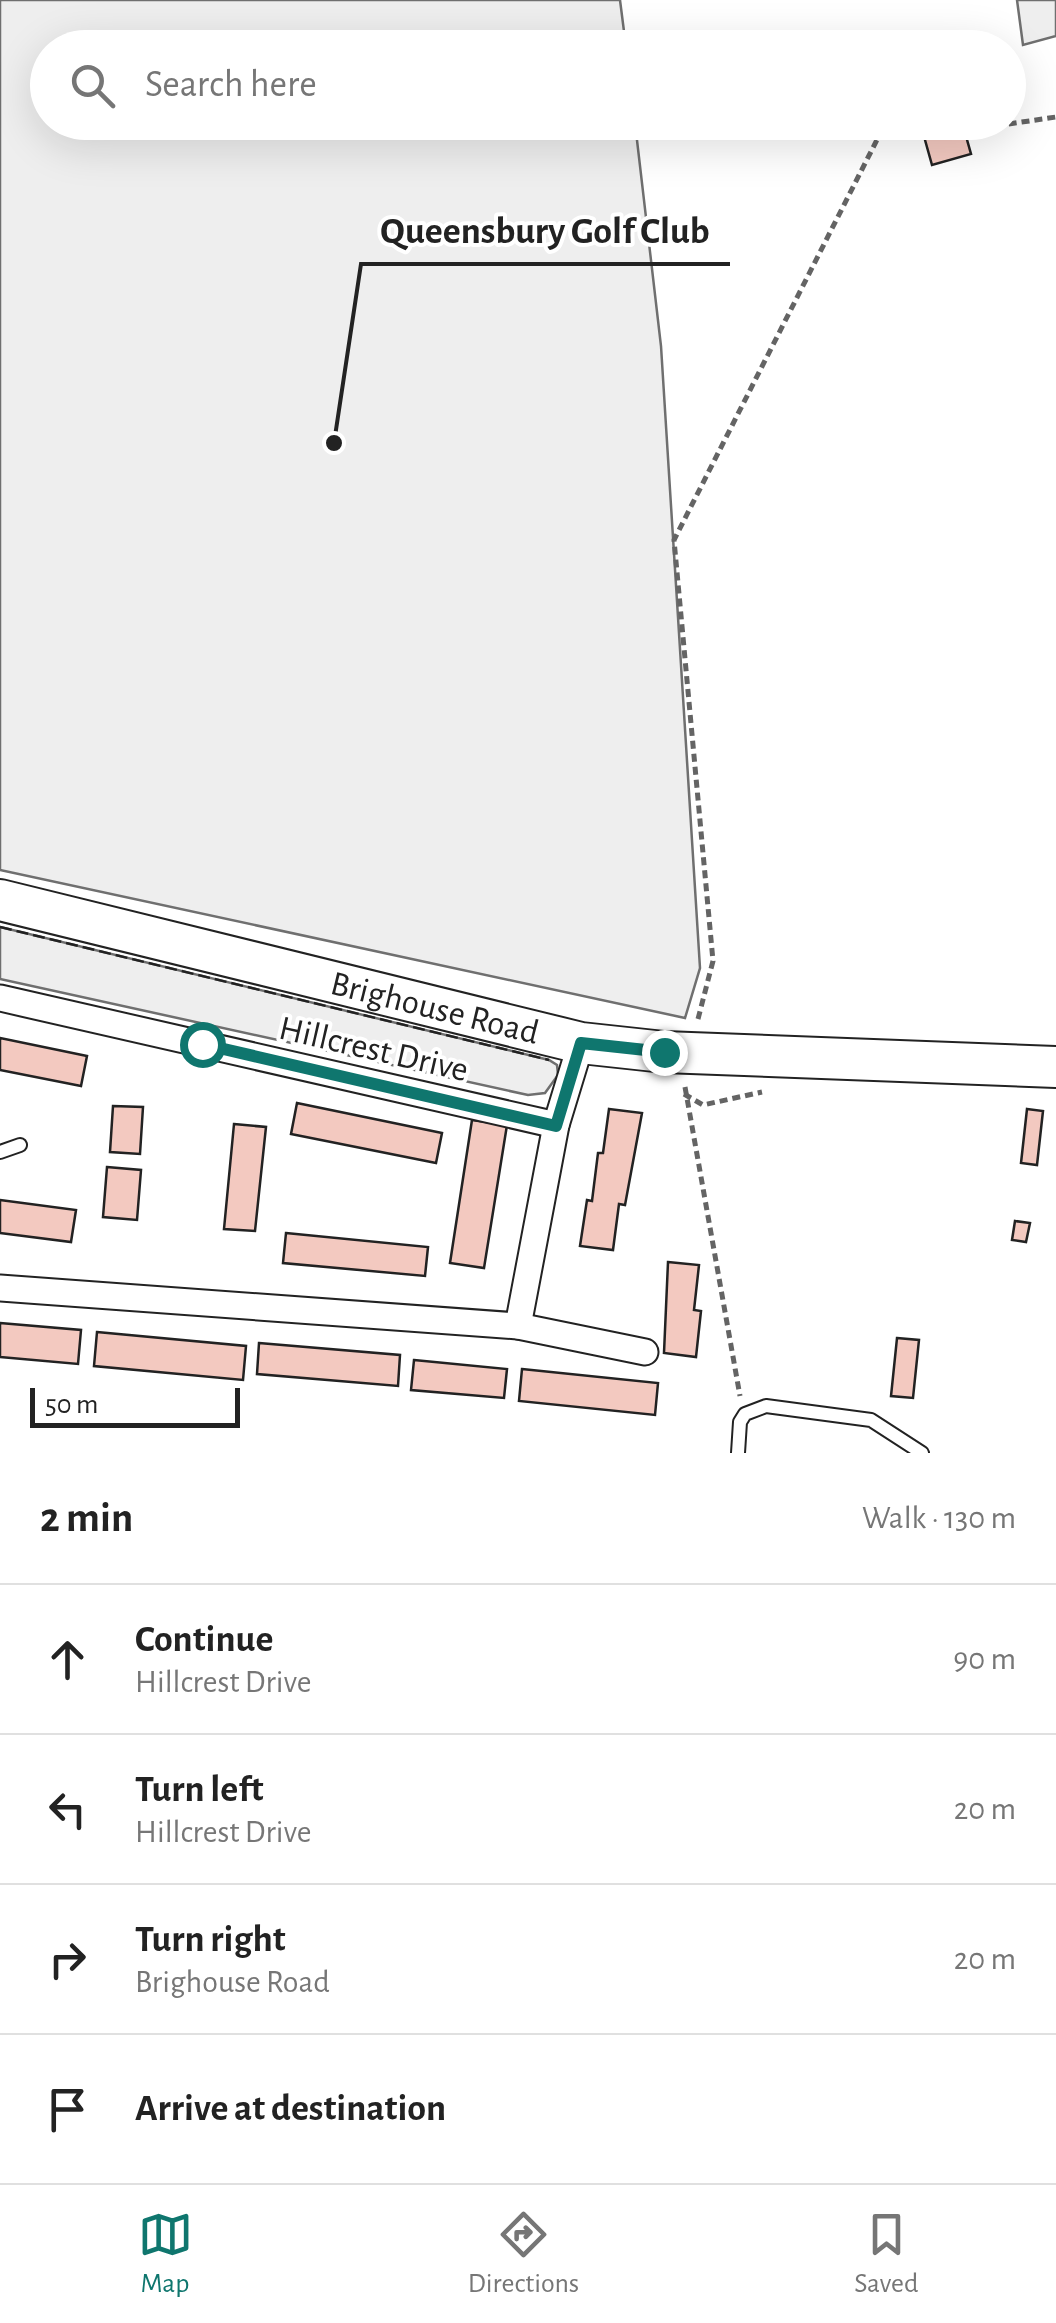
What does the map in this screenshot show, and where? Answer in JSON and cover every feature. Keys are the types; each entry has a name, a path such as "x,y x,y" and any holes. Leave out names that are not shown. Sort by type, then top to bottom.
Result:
{"main road":[{"name":"Brighouse Road","path":"0,900 581,1043 691,1052 1056,1067"}],"street":[{"name":"Hillcrest Drive","path":"0,998 556,1126"},
{"path":"518,1326 556,1126 581,1043"},
{"path":"0,1288 518,1326 644,1352"}],"lane":[{"path":"0,1152 20,1145"},
{"path":"738,1453 740,1422 745,1414 766,1406 871,1420 922,1453"}],"path":[{"path":"1026,121 1056,118"},
{"path":"740,1422 740,1383 684,1094 713,962 674,540 877,140"}],"shaded area":[{"path":"0,0 620,0 624,30 30,30 30,140 637,140 661,346 700,968 685,1018 0,870"},
{"path":"1017,0 1056,0 1056,36 1026,44 1026,30 1021,30"},
{"path":"0,927 549,1060 557,1065 558,1075 545,1093 528,1095 0,979"}],"building":[{"path":"925,140 967,140 971,154 932,165"},
{"path":"0,1038 87,1056 81,1086 0,1070"},
{"path":"297,1103 442,1133 436,1163 291,1134"},
{"path":"113,1106 143,1107 140,1154 110,1152"},
{"path":"609,1109 642,1113 625,1205 619,1204 613,1250 580,1246 587,1200 592,1201 598,1153 603,1153"},
{"path":"1027,1109 1043,1111 1037,1165 1021,1163"},
{"path":"472,1120 507,1125 484,1268 450,1263"},
{"path":"234,1124 266,1127 255,1231 224,1229"},
{"path":"107,1167 141,1170 137,1220 103,1217"},
{"path":"0,1200 76,1210 71,1242 0,1233"},
{"path":"1015,1221 1030,1223 1026,1242 1012,1240"},
{"path":"286,1233 428,1247 425,1276 283,1263"},
{"path":"668,1262 699,1265 694,1310 701,1311 696,1357 664,1353"},
{"path":"0,1323 81,1330 78,1364 0,1357"},
{"path":"97,1332 246,1346 243,1380 94,1366"},
{"path":"897,1338 919,1340 913,1398 891,1396"},
{"path":"259,1343 400,1355 398,1386 257,1374"},
{"path":"414,1360 507,1369 504,1398 411,1390"},
{"path":"522,1369 658,1383 655,1415 519,1401"}],"fence":[{"path":"0,927 549,1060"}],"place":[{"name":"Queensbury Golf Club","path":"334,443"}],"route":[{"path":"202,1044 556,1126 581,1043 664,1052"}]}
